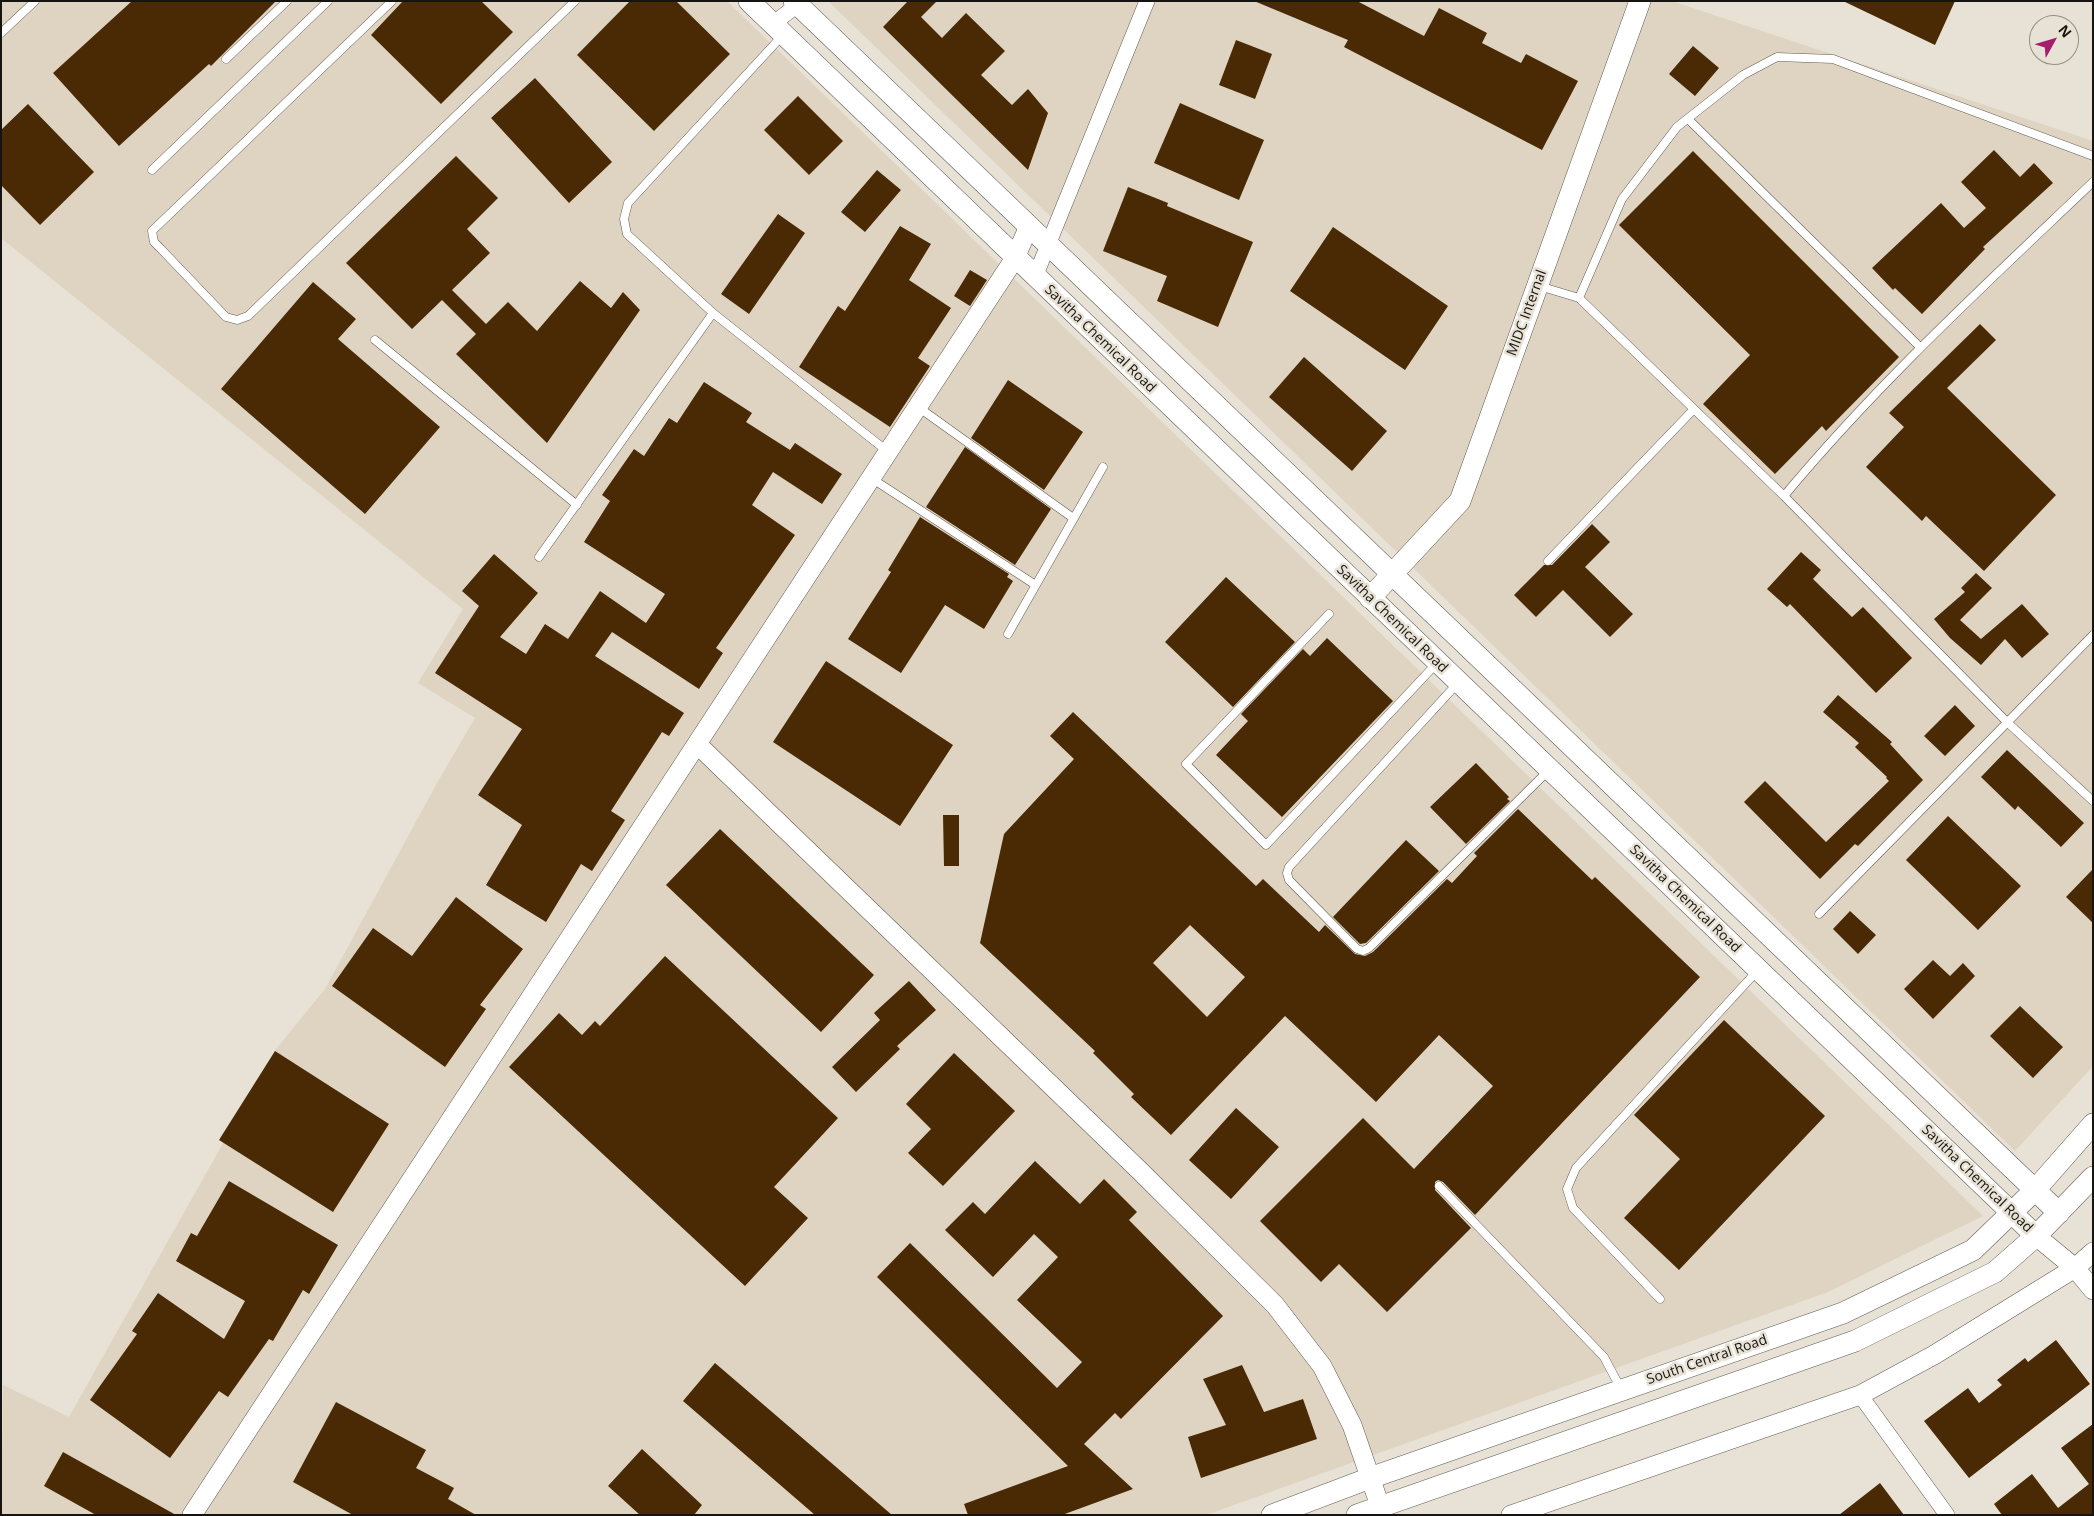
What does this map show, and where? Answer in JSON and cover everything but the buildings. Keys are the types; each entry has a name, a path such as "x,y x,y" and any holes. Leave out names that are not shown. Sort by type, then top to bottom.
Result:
{"main road":[{"name":"Savitha Chemical Road","path":"750,1 1015,258 2036,1236"},
{"name":"MIDC Internal","path":"1370,598 1460,501 1640,1"},
{"path":"798,2 1029,226 2059,1213"},
{"name":"South Central Road","path":"1272,1515 1370,1478 1843,1313 1974,1250 2035,1190 2093,1124"},
{"path":"1357,1515 1855,1341 1995,1272 2036,1236 2093,1177"}],"street":[{"path":"1035,276 1147,1"},
{"path":"778,29 798,2"},
{"path":"192,1515 1015,258 1029,226"},
{"path":"697,744 1139,1170 1275,1305 1322,1366 1352,1425 1380,1506"},
{"path":"2036,1236 2075,1268 2093,1290"},
{"path":"1511,1515 1535,1511 1860,1395 1934,1355 2075,1268 2093,1252"},
{"path":"1860,1395 1947,1515"}],"lane":[{"path":"1,33 35,1"},
{"path":"226,58 287,1"},
{"path":"152,170 328,1"},
{"path":"392,1 152,231 154,242 226,317 237,320 248,316 575,1"},
{"path":"778,29 628,204 624,219 627,234 714,313 888,452"},
{"path":"1579,298 1622,199 1678,127 1743,75 1777,57 1833,59 2093,156"},
{"path":"1688,119 1920,347"},
{"path":"1784,496 1816,458 1920,347 2093,182"},
{"path":"1538,285 1579,298 1784,496 2008,723 2093,802"},
{"path":"539,557 714,313"},
{"path":"375,340 577,504"},
{"path":"918,407 1073,518"},
{"path":"1548,562 1694,409"},
{"path":"1008,634 1034,584 1102,467"},
{"path":"871,478 1034,584"},
{"path":"1329,614 1186,764 1266,845 1438,662"},
{"path":"1819,914 2093,635"},
{"path":"1459,683 1289,867 1287,873 1289,880 1357,949 1363,951 1369,948 1549,769"},
{"path":"1660,1299 1572,1208 1567,1189 1576,1168 1759,969"},
{"path":"1439,1186 1604,1358 1622,1390"}],"shaded area":[{"path":"1,1 727,1 1983,1216 1828,1292 1206,1515 1,1515 3,1385 69,1417 276,1049 325,989 437,783 475,718 418,683 463,609 1,238"},
{"path":"828,1 1672,1 2093,141 2093,1066 2015,1151"}]}
